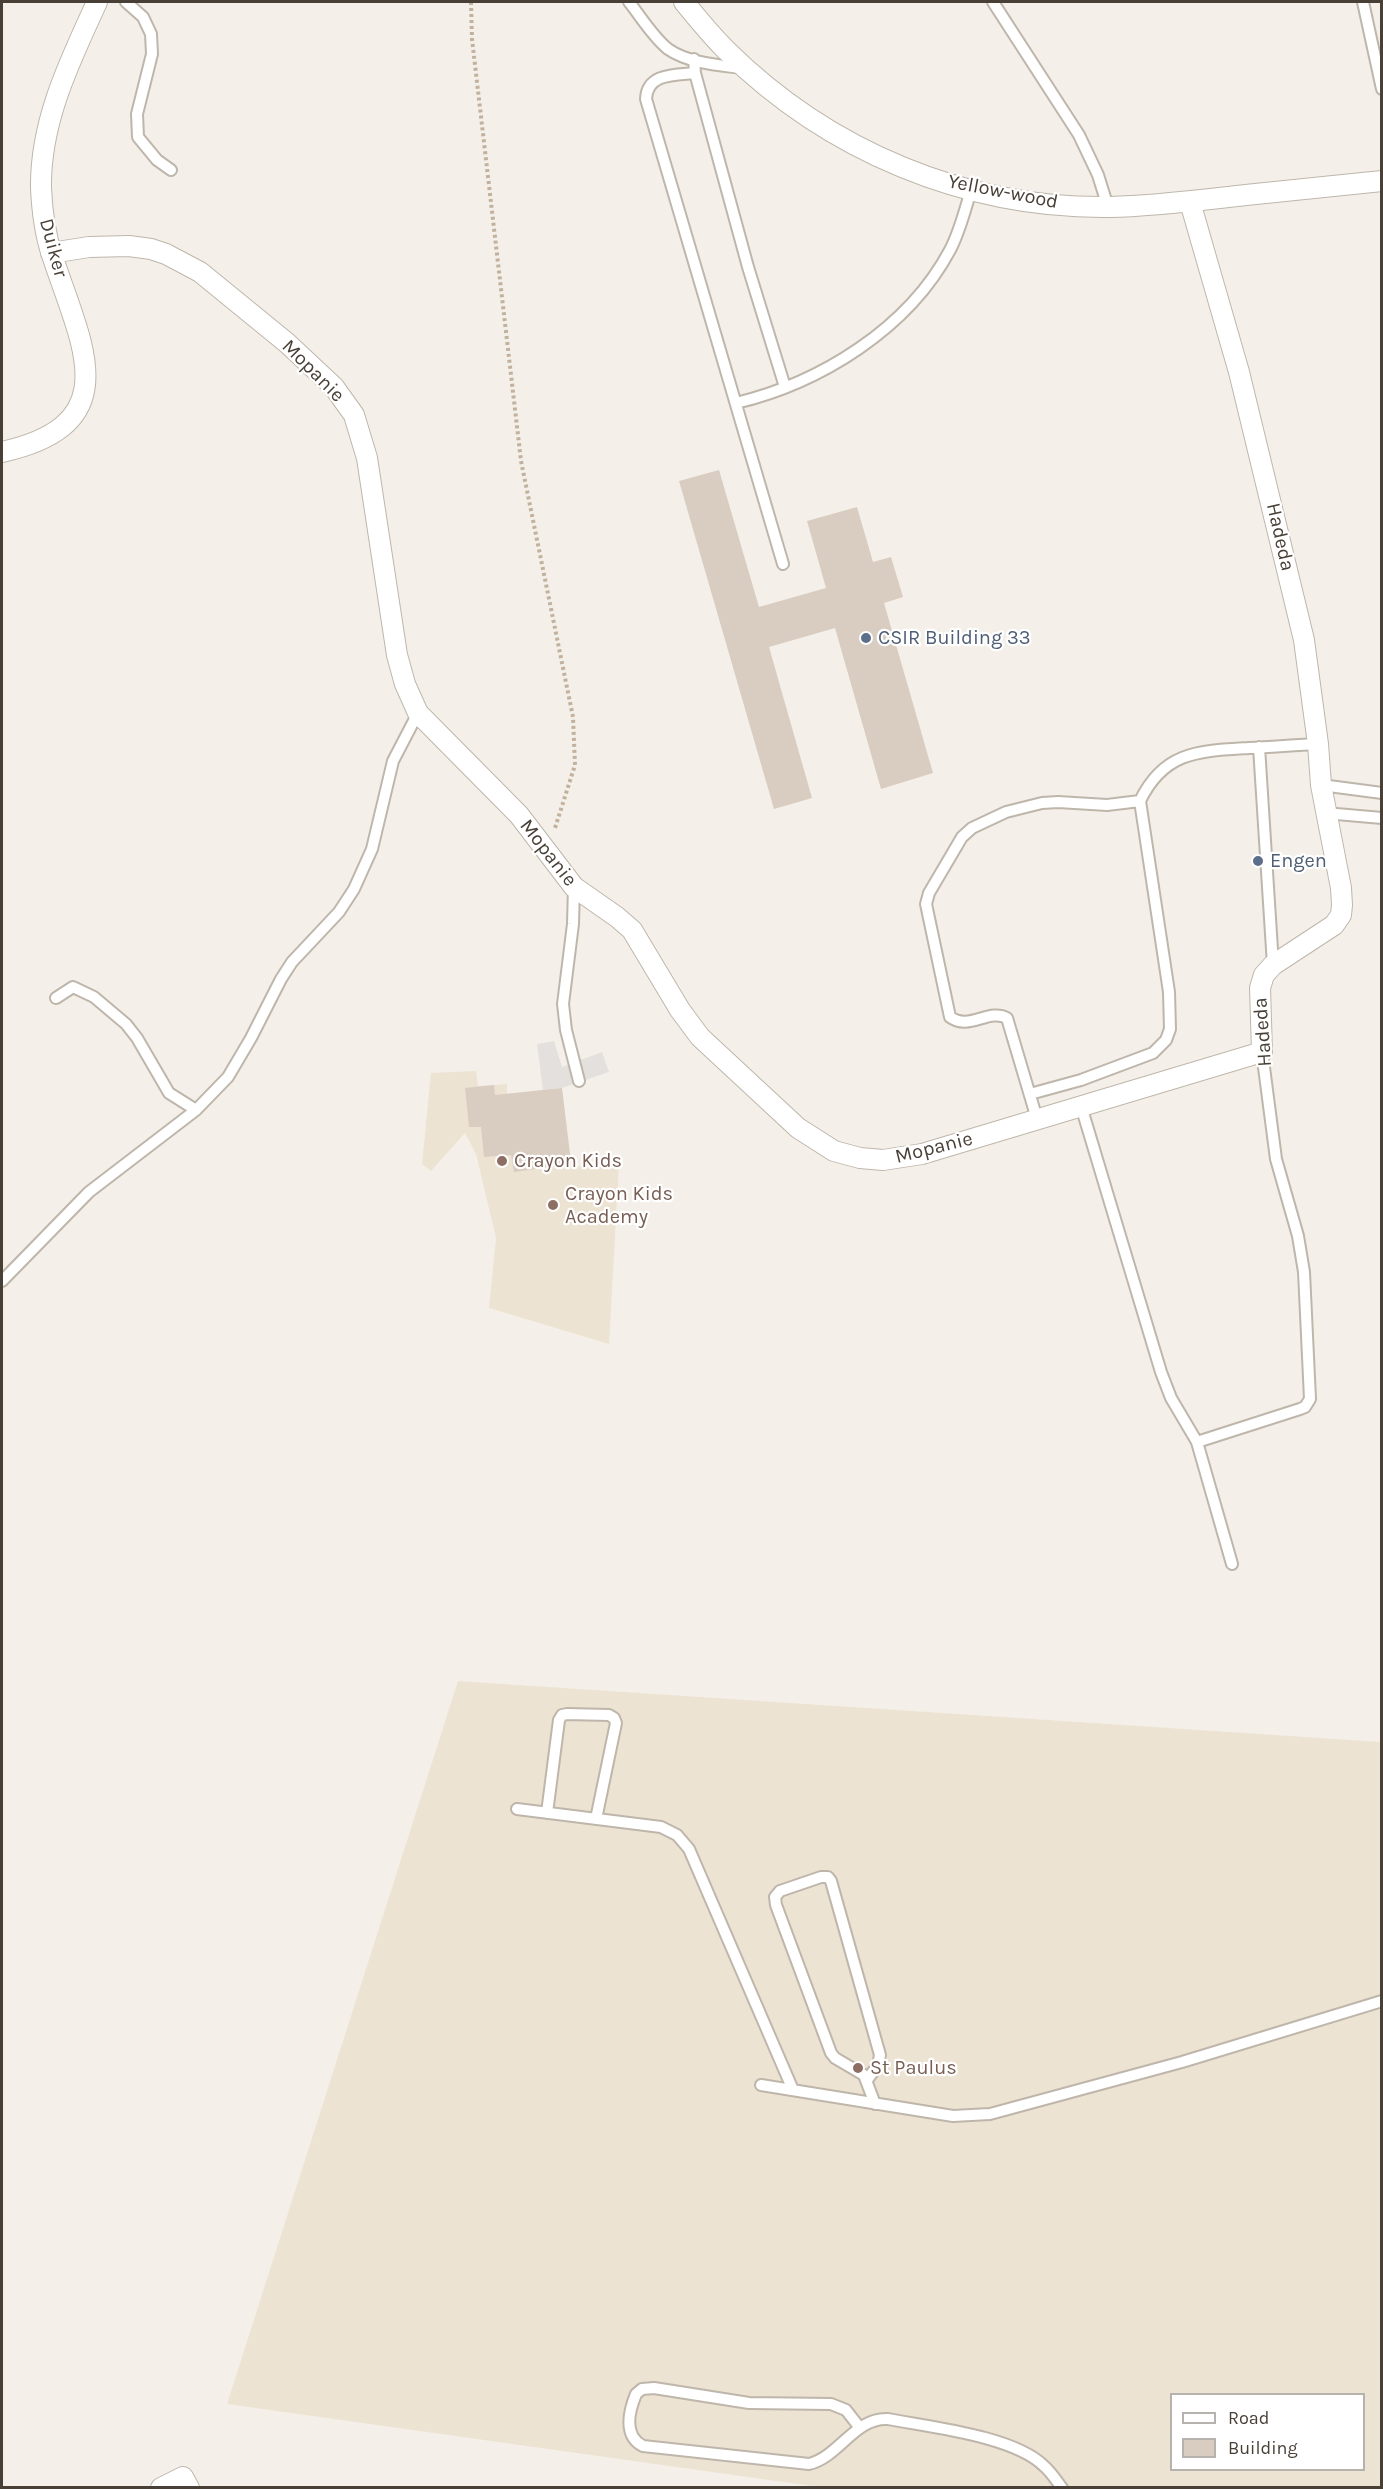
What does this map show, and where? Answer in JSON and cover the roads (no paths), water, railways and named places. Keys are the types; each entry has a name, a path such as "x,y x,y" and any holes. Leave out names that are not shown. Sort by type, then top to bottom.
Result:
{"street":[{"name":"Duiker","path":"2,452 30,444 61,429 75,413 84,394 86,363 51,253 43,218 41,186 43,146 52,108 97,2"},
{"name":"Yellow-wood","path":"684,2 725,49 814,122 853,146 902,168 971,190 1040,203 1108,207 1190,202 1382,181"},
{"name":"Hadeda","path":"1190,202 1239,372 1293,594 1308,663 1325,813 1341,888 1341,915 1328,930 1273,965 1264,975 1260,988 1262,1052"},
{"name":"Mopanie","path":"51,253 129,246 166,254 200,272 287,343 334,387 354,415 368,458 397,655 405,684 418,713 519,815 574,887 632,930 680,1011 700,1037 798,1128 834,1150 870,1159 909,1157 1262,1052"},
{"path":"161,2487 183,2477 189,2487"}],"lane":[{"path":"126,2 143,17 151,34 152,54 137,114 138,137 157,160 171,170"},
{"path":"629,2 668,48 675,53 747,69"},
{"path":"993,2 1079,135 1098,175 1108,207"},
{"path":"1362,2 1382,89"},
{"path":"694,59 695,73 748,267 785,387"},
{"path":"695,73 653,81 646,91 646,99 783,564"},
{"path":"736,403 785,387 833,366 866,343 914,300 951,248 971,190"},
{"path":"2,1281 101,1181 196,1110 228,1077 292,962 330,922 354,889 372,849 393,761 418,713"},
{"path":"1029,1094 1081,1080 1153,1053 1166,1040 1170,1029 1169,993 1140,801 1146,787 1164,768 1199,751 1318,744"},
{"path":"1259,747 1273,965"},
{"path":"1321,785 1382,793"},
{"path":"1037,1119 1007,1018 994,1016 965,1023 950,1017 927,913 929,893 962,837 972,828 1006,812 1058,802 1107,805 1140,801"},
{"path":"1325,813 1382,818"},
{"path":"574,887 573,924 563,1004 566,1030 579,1081"},
{"path":"56,998 73,987 102,1003 126,1024 137,1038 169,1093 196,1110"},
{"name":"Hadeda","path":"1197,1442 1300,1409 1305,1407 1310,1399 1304,1272 1298,1236 1276,1159 1262,1052"},
{"path":"1081,1106 1161,1372 1171,1398 1197,1442 1232,1564"},
{"path":"547,1813 559,1720 562,1715 609,1716 614,1718 616,1723 596,1819"},
{"path":"517,1809 662,1827 677,1835 689,1849 793,2090"},
{"path":"867,2080 879,2065 880,2055 831,1881 828,1877 821,1877 780,1891 775,1897 776,1905 831,2053 835,2058 859,2070 867,2080 875,2104"},
{"path":"761,2085 953,2116 990,2115 1182,2062 1382,2001"},
{"path":"860,2428 846,2410 831,2404 749,2403 654,2388 642,2389 636,2394 629,2425 632,2436 643,2446 803,2464 825,2459 860,2428 875,2420 888,2419 998,2442 1023,2452 1043,2464 1062,2487"}],"place":[{"name":"CSIR Building 33","path":"866,638"},
{"name":"Engen","path":"1258,861"},
{"name":"Crayon Kids","path":"502,1161"},
{"name":"Crayon Kids Academy","path":"553,1205"},
{"name":"St Paulus","path":"858,2068"}]}
